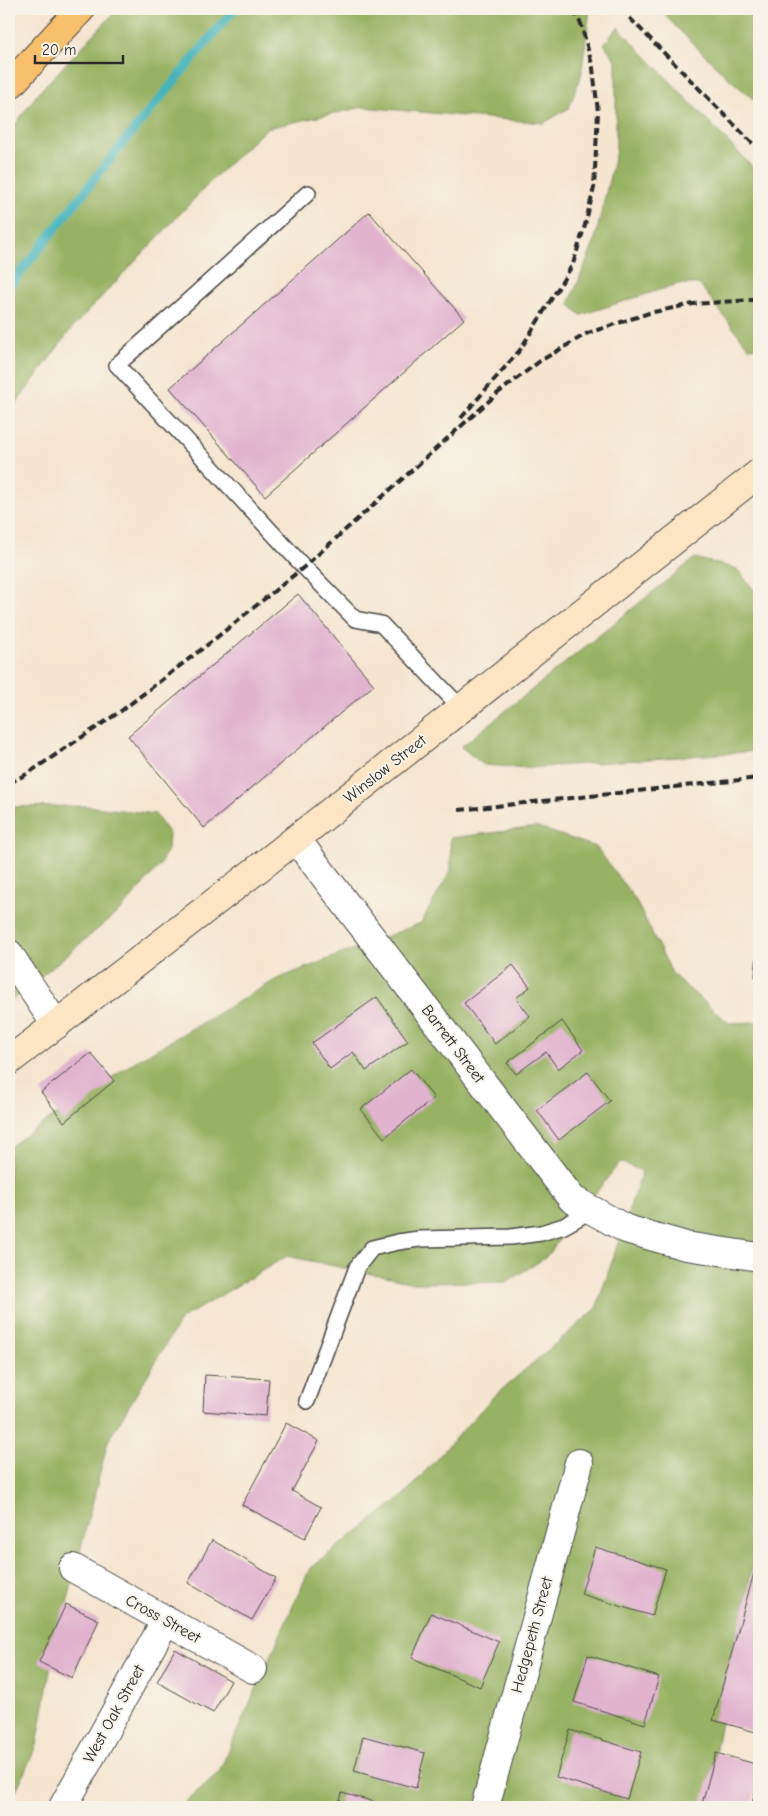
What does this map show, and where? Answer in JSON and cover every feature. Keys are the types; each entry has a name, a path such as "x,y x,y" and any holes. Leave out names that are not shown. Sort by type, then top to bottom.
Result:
{"highway":[{"path":"9,86 81,9"}],"street":[{"name":"Winslow Street","path":"9,1061 462,709 759,473"},
{"name":"Barrett Street","path":"296,839 572,1199 626,1229 686,1246 759,1257"},
{"path":"9,954 56,1025"},
{"name":"Hedgepeth Street","path":"484,1807 579,1464"},
{"name":"Cross Street","path":"73,1568 253,1669"},
{"name":"West Oak Street","path":"63,1807 166,1620"}],"lane":[{"path":"308,193 117,365 304,568 355,619 381,624 462,709"},
{"path":"307,1401 357,1267 372,1248 398,1242 426,1239 511,1237 541,1233 564,1226 592,1210"}],"green space":[{"path":"118,9 590,9 581,76 569,108 544,123 363,107 267,128 215,177 72,328 9,413 9,133 39,92"},
{"path":"658,9 759,9 759,104 726,76"},
{"path":"618,27 759,174 759,347 749,348 699,284 678,284 581,315 569,304 594,243 616,151 616,61 604,44"},
{"path":"695,558 737,569 759,596 759,751 529,768 484,765 461,747"},
{"path":"85,806 155,814 169,834 168,847 160,865 123,908 9,1003 9,807"},
{"path":"537,827 596,847 635,899 673,975 729,1023 759,1022 759,1535 704,1807 180,1807 219,1772 310,1568 402,1497 492,1398 596,1309 642,1171 620,1162 545,1258 506,1282 414,1283 287,1256 181,1319 108,1441 50,1671 37,1745 9,1806 9,1147 136,1061 277,979 421,923 451,870 450,838"}],"building":[{"path":"369,212 464,319 265,496 170,388"},
{"path":"298,594 374,685 204,828 128,736"},
{"path":"758,941 759,977 755,977"},
{"path":"513,965 530,987 516,998 530,1016 495,1044 464,1003"},
{"path":"377,997 408,1041 366,1071 353,1052 330,1069 312,1043"},
{"path":"562,1021 583,1050 558,1069 546,1052 516,1074 507,1063"},
{"path":"91,1053 114,1081 64,1122 41,1092"},
{"path":"411,1069 434,1098 384,1138 361,1109"},
{"path":"588,1072 610,1101 559,1140 537,1110"},
{"path":"205,1375 269,1379 266,1416 203,1411"},
{"path":"286,1423 319,1441 292,1491 321,1507 305,1538 242,1505"},
{"path":"212,1540 276,1578 252,1620 188,1583"},
{"path":"595,1547 666,1569 652,1616 581,1594"},
{"path":"759,1555 759,1733 713,1720"},
{"path":"66,1604 99,1620 72,1678 39,1662"},
{"path":"431,1613 499,1642 480,1687 412,1658"},
{"path":"175,1649 231,1681 213,1713 157,1682"},
{"path":"588,1655 659,1677 645,1724 574,1702"},
{"path":"570,1730 641,1752 627,1799 556,1777"},
{"path":"363,1736 425,1753 416,1788 354,1771"},
{"path":"716,1753 759,1765 759,1778 751,1807 701,1807"},
{"path":"342,1793 393,1807 338,1807"}],"waterway":[{"path":"9,287 115,153 234,9"}],"railway":[{"path":"461,418 520,350 573,264 585,225 594,188 598,112 593,68 581,24 573,9"},
{"path":"621,9 759,150"},
{"path":"9,783 27,774 121,711 211,642 304,567 498,393 540,361 588,333 649,313 693,304 759,300"},
{"path":"459,810 759,778"}]}
